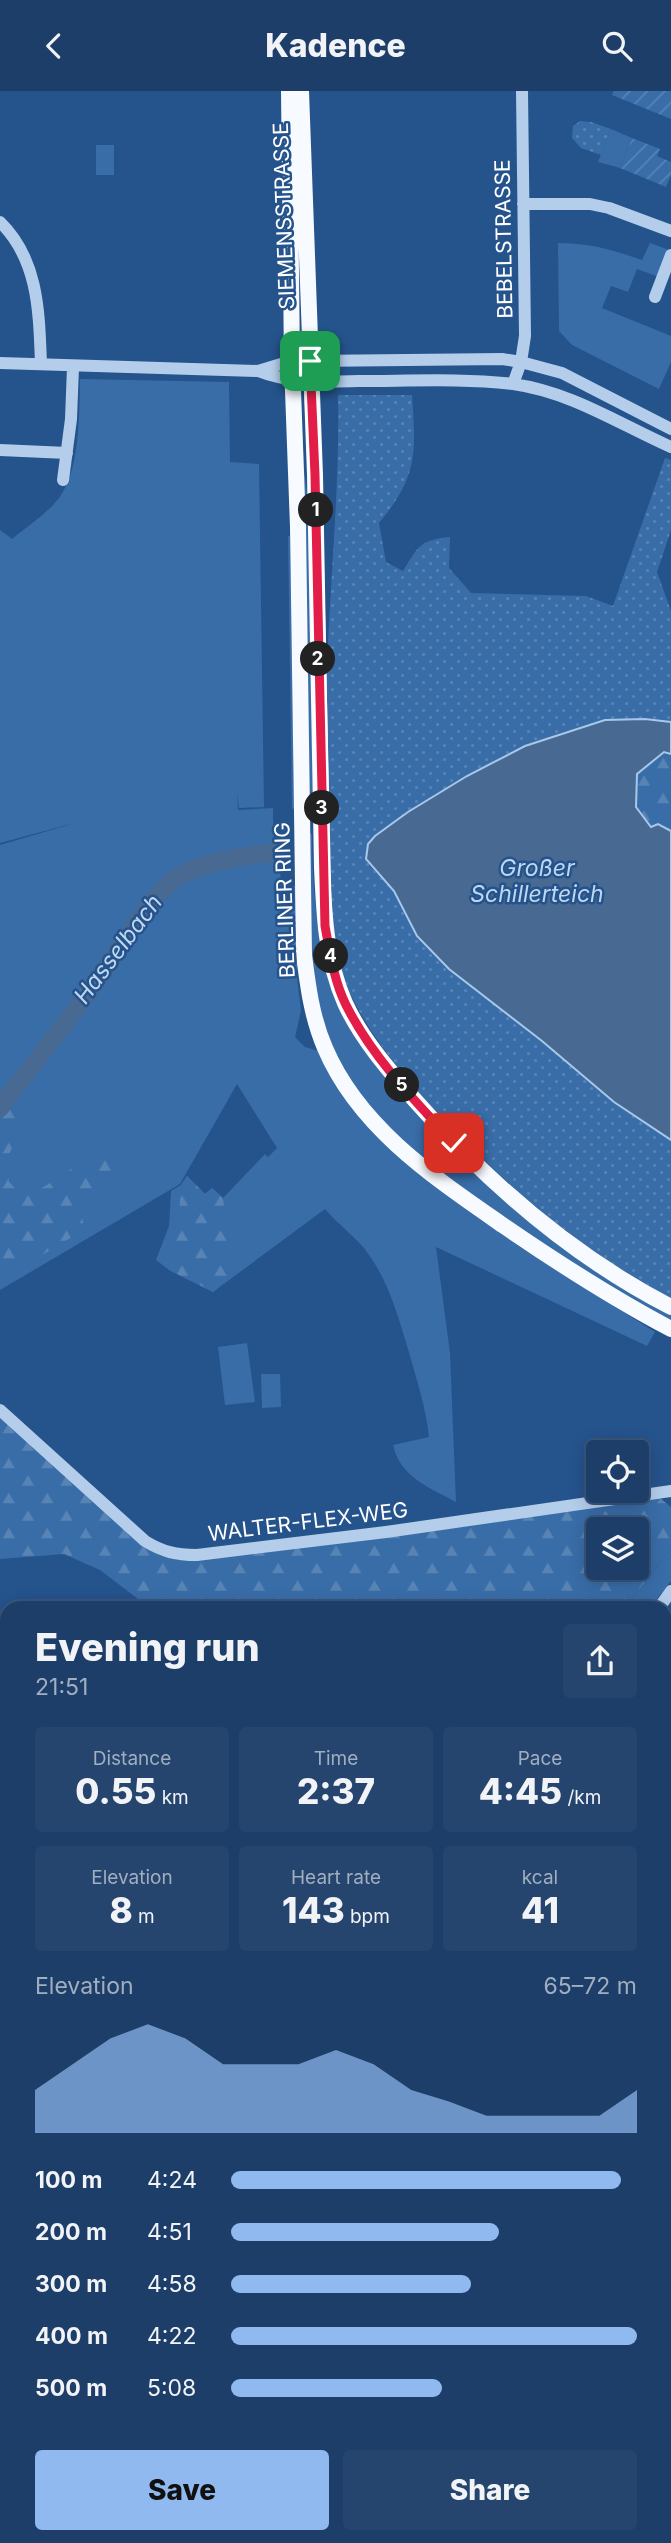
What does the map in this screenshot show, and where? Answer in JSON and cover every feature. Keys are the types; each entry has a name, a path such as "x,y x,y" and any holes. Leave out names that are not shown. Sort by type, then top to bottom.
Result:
{"main road":[{"name":"SIEMENSSTRASSE","path":"289,91 293,381"},
{"name":"SIEMENSSTRASSE","path":"301,91 312,382"},
{"name":"BERLINER RING","path":"293,381 299,541 304,955 314,1019 325,1048 350,1091 375,1124 445,1185 573,1274 671,1329"},
{"name":"BERLINER RING","path":"312,382 325,926 334,972 346,1005 370,1045 399,1082 486,1174 581,1252 631,1286 671,1307"}],"street":[{"name":"BEBELSTRASSE","path":"513,384 521,362 525,336 522,91"},
{"path":"523,204 590,204 609,208 671,231"},
{"path":"0,222 17,241 30,267 41,365"},
{"path":"655,297 671,255"},
{"path":"0,363 258,371 310,361 502,359 562,373 671,429"},
{"path":"63,481 73,367"},
{"path":"258,371 293,381 462,381 513,384 548,390 602,412 671,447"},
{"path":"0,450 67,453"},
{"name":"WALTER-FLEX-WEG","path":"0,1410 145,1541 163,1552 179,1555 386,1532 671,1491"}],"green space":[{"path":"614,91 671,91 671,119 612,95"},
{"path":"580,121 611,129 601,155 581,148 572,138 573,126"},
{"path":"611,129 632,138 620,168 598,162"},
{"path":"632,138 660,149 657,156 671,162 671,175 666,187 620,168"},
{"path":"96,145 114,145 114,175 96,175"},
{"path":"558,243 601,248 642,260 650,243 669,250 659,277 637,269 628,292 611,286 602,308 671,336 671,362 659,389 572,345 559,331"},
{"path":"80,379 229,382 230,462 259,464 264,807 239,808 237,792 238,810 273,808 275,848 281,877 284,886 298,886 297,978 301,1011 295,1037 305,1047 319,1051 427,1178 520,1247 655,1332 647,1346 436,1247 450,1353 456,1502 417,1480 397,1456 393,1445 429,1437 408,1349 392,1300 376,1266 359,1243 325,1209 213,1292 169,1270 156,1260 169,1226 171,1191 181,1185 187,1176 205,1194 212,1188 223,1198 265,1154 268,1157 277,1148 237,1084 180,1184 0,1290 0,845 78,822 0,843 0,530 12,539 49,509 63,492 77,445"},
{"path":"338,395 412,395 412,463 401,491 379,523 386,562 403,571 420,546 432,540 450,537 449,568 471,593 586,596 613,606 665,458 671,460 671,530 657,572 671,611 671,722 645,719 605,720 525,746 467,776 393,824 369,865 394,891 417,936 449,969 542,1041 614,1102 671,1140 671,1298 605,1259 574,1237 486,1163 433,1108 376,1039 344,980 337,958 330,908 326,745"},
{"path":"301,410 310,515 313,800 308,803"},
{"path":"288,536 294,808 292,810"},
{"path":"664,752 671,754 671,831 659,824 651,827 636,807 637,774"},
{"path":"312,834 320,939 328,974 450,1147 671,1312 671,1322 591,1279 434,1171 368,1107 336,1059 319,1007 310,952 308,835"},
{"path":"5,1091 14,1105 18,1136 7,1158 9,1182 23,1196 34,1192 104,1148 114,1166 105,1185 82,1200 81,1214 85,1229 10,1275 6,1263 0,1259 0,1098"},
{"path":"187,1176 205,1194 212,1188 223,1198 232,1276 213,1292 169,1270 178,1232 181,1185"},
{"path":"247,1343 255,1402 225,1405 218,1347"},
{"path":"261,1374 280,1374 281,1407 262,1408"},
{"path":"0,1414 143,1545 161,1556 178,1560 590,1503 649,1503 649,1495 655,1494 671,1507 671,1548 649,1577 649,1517 586,1517 586,1580 646,1580 630,1601 141,1601 100,1570 64,1554 0,1559"},
{"path":"671,1548 671,1581 655,1601 630,1601"}],"water":[{"name":"Großer Schillerteich","path":"645,719 671,722 671,754 664,752 637,774 636,807 651,827 658,824 671,831 671,1140 614,1102 542,1041 449,969 417,936 394,891 366,859 368,844 375,836 408,812 467,776 525,746 605,720"}],"waterway":[{"name":"Hasselbach","path":"0,1108 88,993 147,908 168,884 179,876 215,862 277,852"}],"route":[{"path":"310,361 325,926 334,972 346,1005 370,1045 454,1143"}]}
